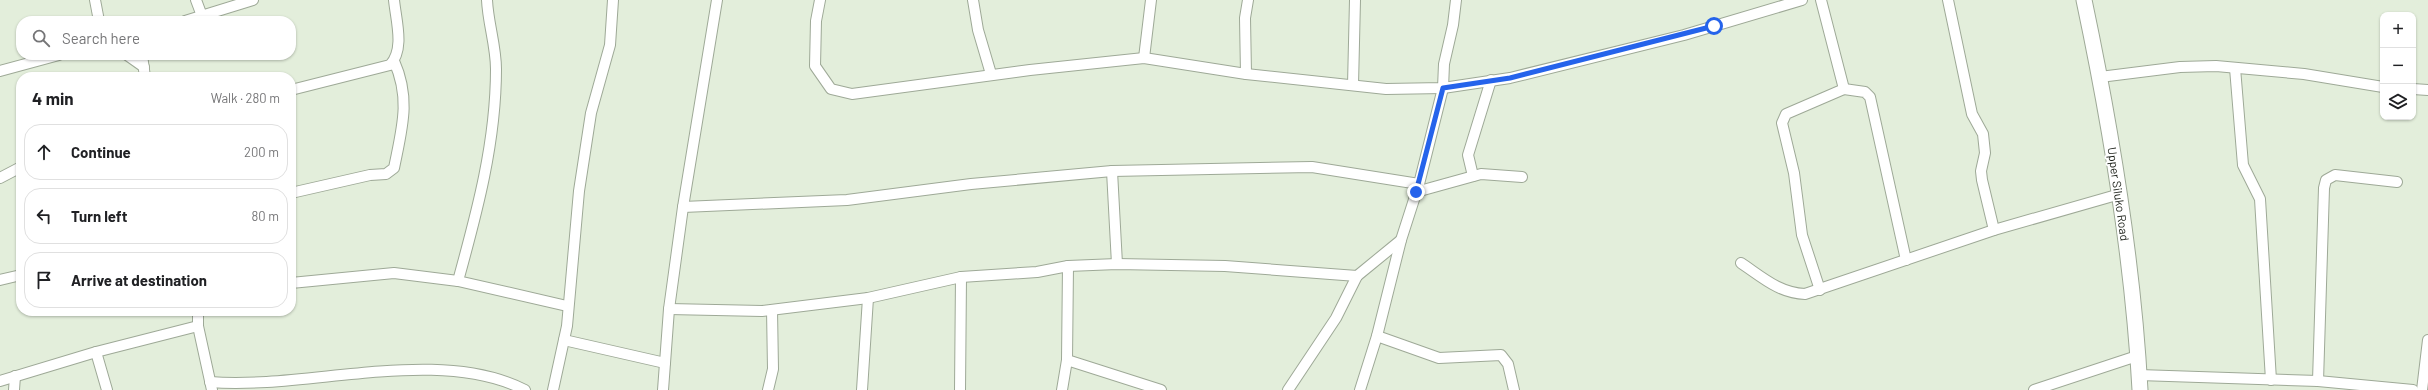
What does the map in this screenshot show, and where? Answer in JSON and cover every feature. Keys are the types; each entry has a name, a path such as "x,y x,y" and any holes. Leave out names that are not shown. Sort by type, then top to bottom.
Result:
{"main road":[{"name":"Upper Siluko Road","path":"2084,0 2100,78 2120,194 2139,383"}],"street":[{"path":"95,0 96,16"},
{"path":"196,0 202,16 253,0"},
{"path":"296,89 372,71 390,65 398,57 394,0"},
{"path":"458,281 480,199 492,128 496,69 486,0"},
{"path":"553,390 564,340 579,191 591,113 610,46 613,0"},
{"path":"663,390 670,309 682,207 716,0"},
{"path":"820,0 816,21 815,66 831,89 852,94 991,74 1144,58 1246,74 1353,85 1386,90 1443,88 1510,78 1684,35 1802,0"},
{"path":"972,0 978,30 991,74"},
{"path":"1144,58 1150,0"},
{"path":"1246,74 1245,18 1248,0"},
{"path":"1353,85 1355,0"},
{"path":"1360,390 1377,336 1401,240 1418,188 1443,88 1444,64 1453,24 1456,0"},
{"path":"1821,0 1844,89"},
{"path":"1948,0 1972,114 1983,134 1984,153 1981,176 1994,230"},
{"path":"0,71 41,60"},
{"path":"132,60 145,72"},
{"path":"143,60 145,72"},
{"path":"296,192 370,175 386,174 394,168 405,112 402,80 394,61"},
{"path":"2100,78 2180,67 2235,68 2333,78 2380,86"},
{"path":"2235,68 2243,165 2260,199 2271,380"},
{"path":"1474,176 1468,155 1491,80"},
{"path":"1820,290 1802,235 1794,173 1782,123 1786,114 1844,89 1865,92 1870,97 1906,260"},
{"path":"2416,89 2428,90"},
{"path":"682,207 848,200 971,184 1112,171 1312,167 1418,188 1481,174 1522,177"},
{"path":"0,178 16,170"},
{"path":"1112,171 1117,264"},
{"path":"2318,381 2324,188 2326,180 2335,175 2396,182"},
{"path":"1741,263 1780,289 1792,294 1805,294 1994,230 2120,194"},
{"path":"1288,390 1336,318 1357,276 1401,240"},
{"path":"670,309 772,310 868,298 961,276 1037,272 1068,266 1117,264 1225,266 1357,276"},
{"path":"1062,390 1067,360 1068,266"},
{"path":"296,283 394,273 458,281 567,306"},
{"path":"0,280 16,276"},
{"path":"960,390 961,276"},
{"path":"862,390 868,298"},
{"path":"768,390 773,369 772,310"},
{"path":"198,316 198,326 211,386 311,385 443,371 480,376 516,385 526,390"},
{"path":"0,381 96,352 198,326"},
{"path":"1377,336 1439,358 1501,355 1508,364 1514,390"},
{"path":"564,340 665,363"},
{"path":"2422,390 2428,340"},
{"path":"96,352 107,390"},
{"path":"2034,390 2137,356"},
{"path":"1067,360 1161,390"},
{"path":"14,376 14,390"},
{"path":"2139,383 2271,380 2291,385 2318,381 2413,390"}],"route":[{"path":"1416,192 1443,88 1510,78 1684,35 1714,26"}]}
